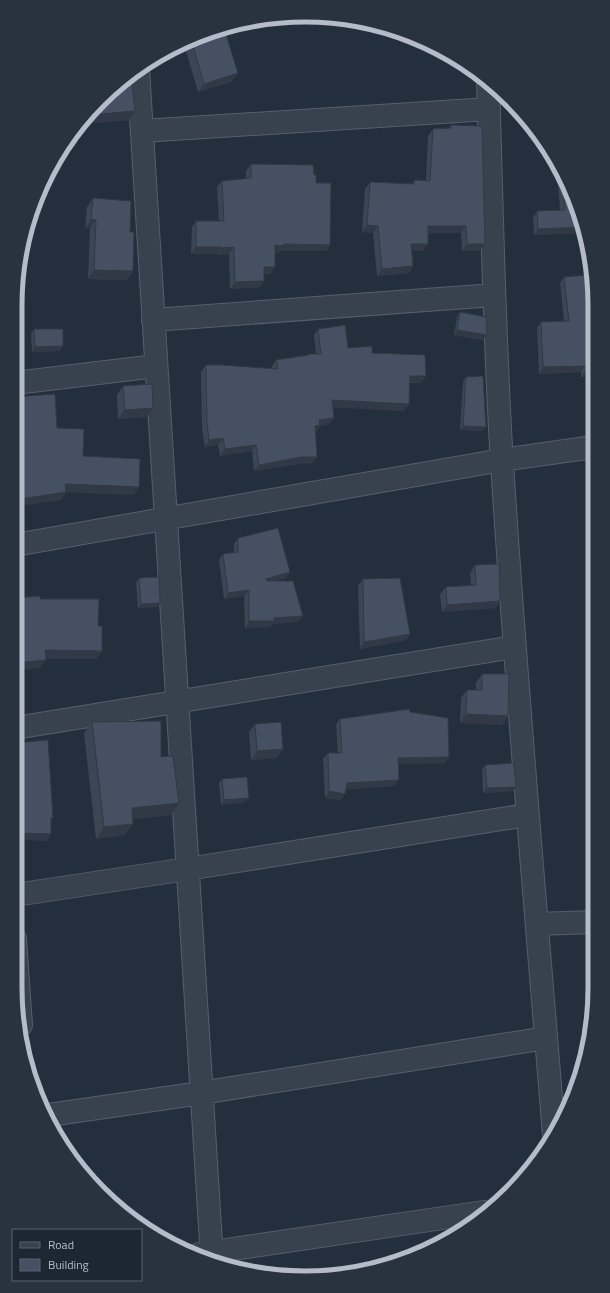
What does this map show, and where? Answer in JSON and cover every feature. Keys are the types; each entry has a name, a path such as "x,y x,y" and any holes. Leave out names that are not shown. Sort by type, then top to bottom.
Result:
{"street":[{"path":"138,76 201,1093 207,1253"},
{"path":"488,89 494,295 502,460 514,647 553,1124"},
{"path":"142,132 489,109"},
{"path":"153,320 494,295"},
{"path":"22,382 156,366"},
{"path":"22,543 502,460 588,448"},
{"path":"22,727 514,647"},
{"path":"22,894 527,815"},
{"path":"537,924 588,922"},
{"path":"52,1114 201,1093 546,1038"},
{"path":"210,1254 477,1213"}],"building":[{"path":"226,34 238,73 204,84 193,46"},
{"path":"129,83 132,83 135,111 96,114"},
{"path":"451,125 482,126 485,244 467,244 466,226 428,226 428,244 411,244 413,266 382,269 378,226 367,225 370,182 414,184 415,180 430,181 433,129 451,128"},
{"path":"251,164 313,165 314,175 316,175 316,183 331,183 330,245 275,245 275,267 264,267 264,281 235,282 234,247 196,247 196,221 224,221 222,181 251,178"},
{"path":"564,192 577,227 538,229 537,211 565,210"},
{"path":"93,198 131,201 130,232 134,232 133,271 94,270 96,220 91,219"},
{"path":"586,275 588,370 586,370 585,366 543,367 541,322 569,321 564,277"},
{"path":"460,312 486,317 487,335 457,330"},
{"path":"345,325 348,348 372,346 372,353 425,355 426,376 410,376 409,404 332,400 334,418 319,420 320,425 315,426 317,457 301,457 259,465 256,445 225,449 223,438 209,440 207,423 206,365 278,369 276,360 309,354 321,354 318,329"},
{"path":"34,329 63,329 63,346 35,347"},
{"path":"483,376 486,427 463,426 466,377"},
{"path":"152,384 153,408 125,410 123,386"},
{"path":"55,394 57,428 84,429 83,456 140,459 139,487 65,484 66,492 22,499 22,396"},
{"path":"278,528 290,572 266,579 267,581 293,581 303,616 274,618 274,621 249,621 249,590 228,593 223,554 238,552 238,538"},
{"path":"499,564 500,601 447,605 446,587 476,585 475,565"},
{"path":"159,577 160,603 141,604 139,578"},
{"path":"400,578 410,634 364,642 363,579"},
{"path":"40,596 40,599 99,599 98,626 102,626 102,651 45,650 46,660 22,662 22,597"},
{"path":"482,674 509,674 508,716 466,714 467,690 482,690"},
{"path":"409,709 410,712 448,718 449,757 398,758 399,780 347,783 345,794 329,791 328,753 342,753 340,719"},
{"path":"161,721 161,757 173,756 179,803 132,808 133,824 104,827 92,722"},
{"path":"281,722 283,749 257,751 255,724"},
{"path":"48,740 53,818 51,818 51,834 22,833 22,742"},
{"path":"514,763 516,787 487,788 485,765"},
{"path":"247,777 249,798 224,800 222,779"}]}
